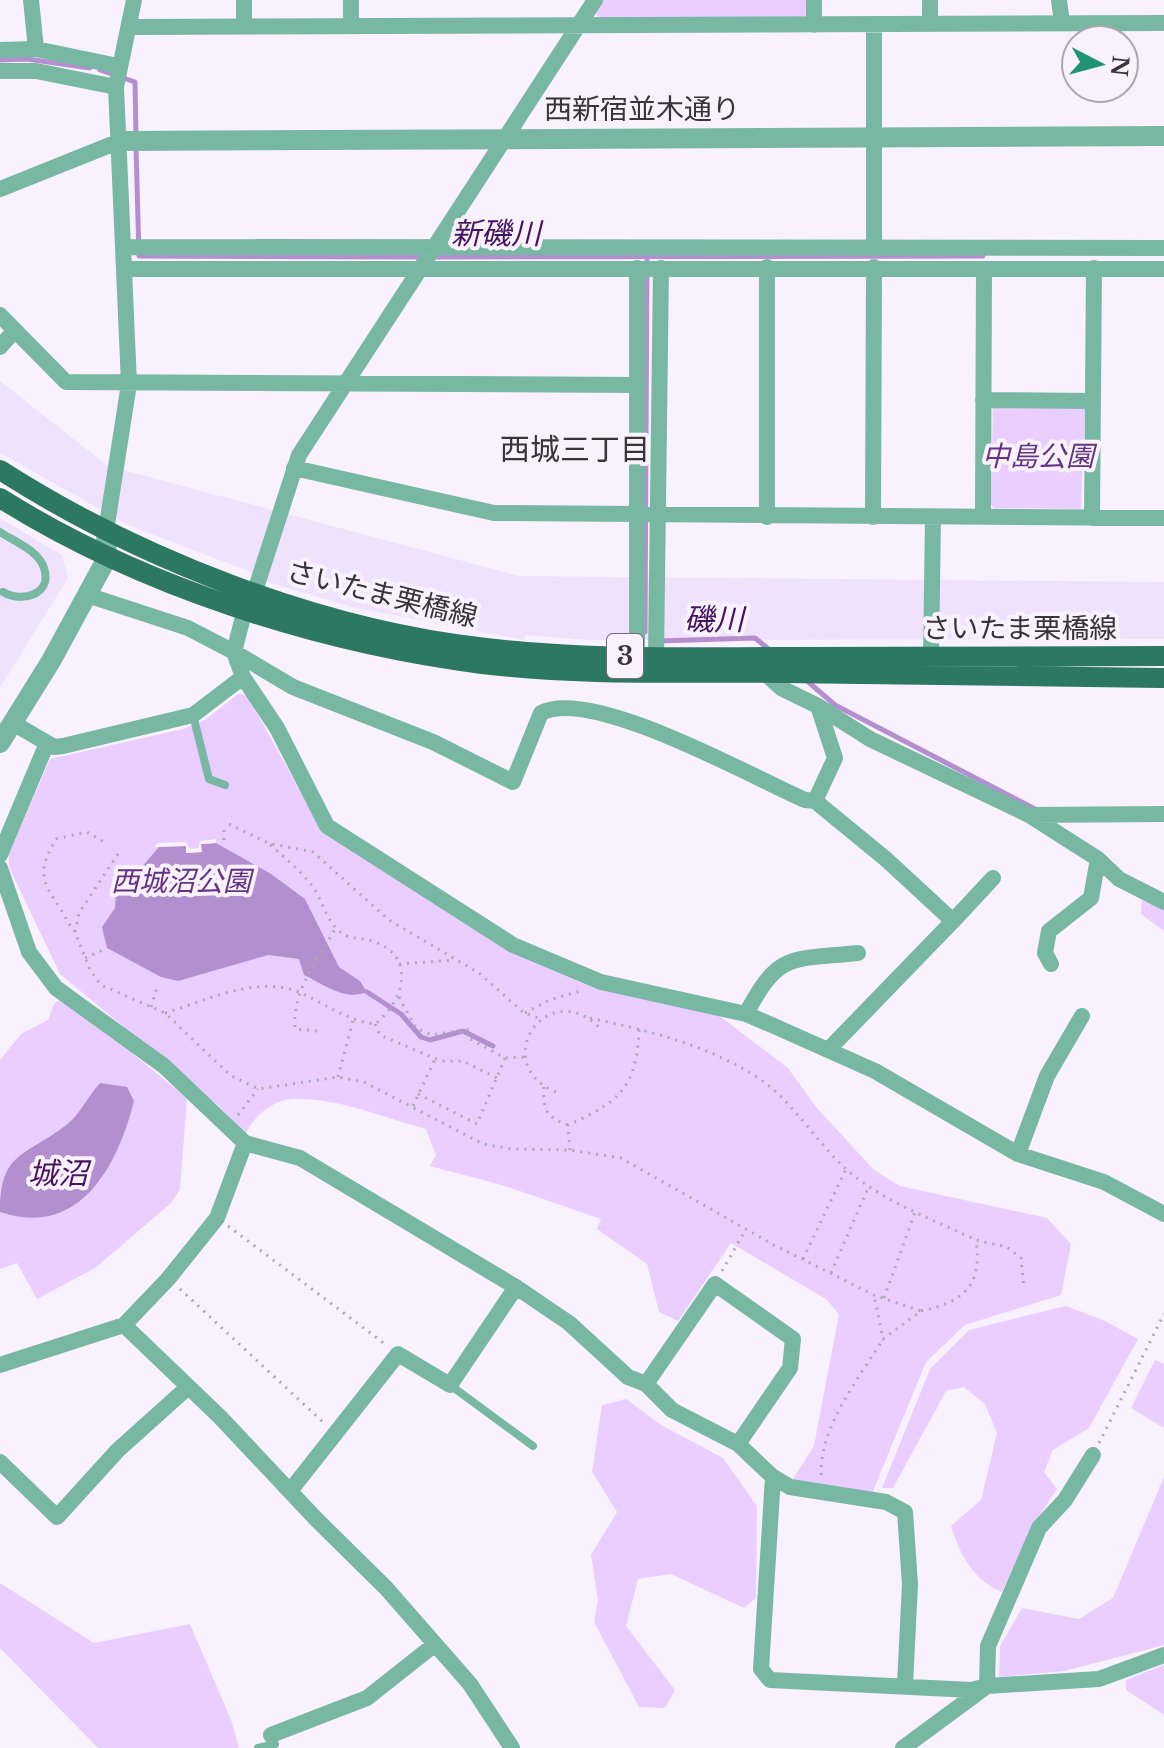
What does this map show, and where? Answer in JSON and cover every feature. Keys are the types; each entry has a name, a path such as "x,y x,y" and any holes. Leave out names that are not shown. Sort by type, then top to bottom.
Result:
{"main road":[{"name":"さいたま栗橋線","path":"0,470 106,531 154,554 255,591 419,638 484,648 647,656 1164,656"},
{"name":"さいたま栗橋線","path":"0,498 107,558 245,609 364,640 483,664 611,671 1164,678"}],"street":[{"path":"31,0 36,49"},
{"path":"0,743 6,719 87,595 107,558 106,531 129,384 123,141 116,87 118,66 131,27 134,0"},
{"path":"244,0 244,26"},
{"path":"351,0 351,26"},
{"path":"255,591 294,468 345,384 595,0"},
{"path":"814,0 814,25"},
{"path":"930,0 930,24"},
{"path":"1059,0 1062,23"},
{"path":"131,27 1164,23"},
{"path":"874,24 874,247"},
{"path":"0,50 36,49 118,66"},
{"path":"0,71 36,71 116,87"},
{"name":"西新宿並木通り","path":"123,141 1164,136"},
{"path":"0,189 123,141"},
{"path":"125,247 1164,248"},
{"path":"767,267 767,517"},
{"path":"873,517 874,267"},
{"path":"637,268 638,517 647,656"},
{"path":"647,656 659,517 661,268"},
{"path":"1092,518 1094,268"},
{"path":"126,269 1164,269"},
{"path":"983,517 984,269"},
{"path":"0,315 66,382 638,385"},
{"path":"0,347 15,330"},
{"path":"983,400 1093,401"},
{"path":"294,468 494,513 638,517 1164,518"},
{"path":"931,656 933,518"},
{"path":"87,595 178,624 293,687 433,742 513,782 541,713 550,708 573,707 641,725 792,795 815,801 887,860 953,921"},
{"path":"245,609 234,652 243,677 277,728 327,826 513,945 547,961 601,982 746,1014 875,1071 1018,1154 1104,1182 1164,1214"},
{"path":"765,673 781,688 818,706 870,739 934,766 1029,815 1098,859 1119,879 1164,902"},
{"path":"6,719 47,743 63,746 193,715 243,677"},
{"path":"815,801 835,758 818,706"},
{"path":"0,855 47,743"},
{"path":"1029,815 1164,814"},
{"path":"1051,964 1045,953 1049,931 1091,898 1098,859"},
{"path":"0,868 29,952 56,988 164,1066 230,1125 245,1143 300,1158 516,1287 569,1323 628,1377 646,1384 672,1410 738,1444 773,1477 790,1487 886,1502 905,1512 910,1584 905,1685"},
{"path":"829,1049 993,878"},
{"path":"746,1014 765,978 782,964 858,953"},
{"path":"1018,1154 1047,1076 1082,1016"},
{"path":"0,1365 124,1325 168,1279 217,1218 245,1143"},
{"path":"646,1384 715,1284 793,1339 790,1368 738,1444"},
{"path":"290,1491 398,1354 450,1385 516,1287"},
{"path":"124,1325 220,1417 386,1588 470,1684 512,1748"},
{"path":"0,1462 57,1517 118,1450 187,1388"},
{"path":"987,1686 988,1646 1039,1528 1065,1500 1093,1455"},
{"path":"773,1477 761,1669 770,1680 971,1690 987,1686 1051,1685 1099,1679 1164,1655"},
{"path":"274,1743 367,1698 434,1645"},
{"path":"903,1748 987,1686"}],"lane":[{"path":"0,532 30,550 44,566 45,577 38,592 31,597 20,598 3,592"},
{"path":"193,715 209,779 225,785"},
{"path":"450,1385 533,1446"},
{"path":"258,1748 274,1743"}],"path":[{"path":"229,824 268,843 313,852 389,920 479,973 524,1013 542,1019"},
{"path":"224,830 224,843"},
{"path":"104,842 87,832 56,839 44,859 42,875 47,888 75,932 85,958 101,985 165,1013 230,1075 258,1089 338,1077 364,1082 483,1144 512,1149 570,1150 621,1158 803,1259 874,1295 921,1311"},
{"path":"268,843 315,888 335,928 350,939 372,941 399,964 403,987 388,1013 375,1024"},
{"path":"75,932 79,913 118,854"},
{"path":"317,1031 295,1029 293,1010 305,980 335,928"},
{"path":"85,958 103,950"},
{"path":"399,964 454,960"},
{"path":"151,1008 158,984"},
{"path":"165,1013 261,985 299,992 353,1020 375,1024"},
{"path":"524,1013 549,1000 588,990"},
{"path":"399,997 416,1028 431,1035 460,1027 470,1029 467,1037 505,1058 526,1057"},
{"path":"556,1092 544,1087 532,1076 526,1057 531,1030 557,1011 574,1011 590,1018 664,1034 715,1055 761,1079 846,1168 869,1186 915,1212 976,1240 1007,1247 1021,1258 1024,1289"},
{"path":"590,1018 599,1027"},
{"path":"338,1077 353,1020"},
{"path":"375,1024 380,1035 435,1059 463,1061 497,1078"},
{"path":"544,1087 543,1108 551,1118 568,1125 602,1111 627,1087 638,1059 639,1029"},
{"path":"418,1094 477,1124 505,1058"},
{"path":"412,1107 435,1059"},
{"path":"230,1125 258,1089"},
{"path":"568,1125 570,1150"},
{"path":"803,1259 846,1168"},
{"path":"831,1273 869,1186"},
{"path":"884,1298 915,1212"},
{"path":"217,1218 398,1354"},
{"path":"715,1284 746,1229"},
{"path":"821,1494 820,1460 831,1427 883,1339 921,1311 946,1305 966,1291 978,1271 976,1240"},
{"path":"168,1279 336,1435"},
{"path":"874,1295 883,1339"},
{"path":"1093,1455 1164,1314"}],"shaded area":[{"path":"0,381 108,466 519,576 1164,582 1164,639 588,640 525,635 524,640 356,608 263,581 248,571 128,525 0,453"},
{"path":"0,518 62,555 68,578 0,688"}],"green space":[{"path":"603,0 809,0 809,12 803,18 599,18 595,12"},
{"name":"中島公園","path":"993,406 1085,408 1081,509 994,508 991,504"},
{"name":"西城沼公園","path":"238,694 247,695 322,831 515,953 580,982 713,1011 788,1068 816,1107 874,1170 900,1186 1047,1218 1071,1244 1061,1295 965,1325 926,1362 871,1496 822,1491 793,1479 814,1446 839,1314 826,1299 731,1243 678,1321 659,1312 647,1264 597,1229 601,1219 502,1185 430,1166 436,1155 426,1129 343,1105 309,1099 277,1102 252,1123 245,1135 220,1107 60,974 9,867 9,854 50,759 183,729 205,720"},
{"path":"1142,900 1164,909 1164,931 1141,914"},
{"path":"63,997 187,1098 180,1189 171,1203 95,1268 37,1299 17,1263 0,1269 0,1060 21,1034 48,1020 54,1004"},
{"path":"1066,1306 1105,1321 1138,1339 1089,1428 1053,1450 1044,1472 1057,1489 1033,1526 1002,1592 975,1573 959,1547 951,1526 981,1500 997,1433 985,1404 964,1387 946,1391 893,1488 882,1488 930,1369 969,1330"},
{"path":"1155,1360 1164,1364 1164,1428 1131,1408"},
{"path":"626,1399 661,1425 723,1458 757,1506 756,1598 744,1608 671,1574 638,1579 626,1626 675,1690 665,1708 639,1707 594,1622 598,1600 591,1555 617,1512 592,1472 602,1405"},
{"path":"1164,1477 1164,1645 1065,1671 999,1677 1000,1646 1022,1608 1079,1619 1113,1598"},
{"path":"0,1583 94,1643 190,1624 231,1720 239,1748 98,1748 0,1648"},
{"path":"1164,1665 1164,1715 1126,1690 1126,1680"}],"water":[{"path":"216,843 271,874 305,899 339,967 360,981 367,992 350,995 327,987 304,975 299,959 268,955 178,981 161,977 107,948 102,927 115,908 116,889 128,883 159,847 186,846 187,853 201,852 201,844"},
{"name":"城沼","path":"100,1083 127,1087 134,1101 118,1149 91,1191 73,1206 52,1215 28,1218 0,1212 4,1178 10,1167 26,1151 70,1122"}],"pier":[{"path":"216,839 216,843 201,844 202,852 186,853 186,846 154,847 158,843 186,842 190,849 198,848 200,841"}],"waterway":[{"name":"新磯川","path":"0,60 27,59 90,68"},
{"name":"新磯川","path":"100,70 135,82 136,136"},
{"name":"新磯川","path":"136,146 139,256 423,257"},
{"name":"新磯川","path":"433,257 983,256"},
{"name":"磯川","path":"645,632 647,257"},
{"name":"磯川","path":"658,641 755,638 771,651"},
{"name":"磯川","path":"806,680 835,705 1037,810"},
{"path":"367,992 401,1014 421,1037 430,1040 463,1031 493,1046"}],"district":[{"name":"西城三丁目","path":"575,449"}]}
